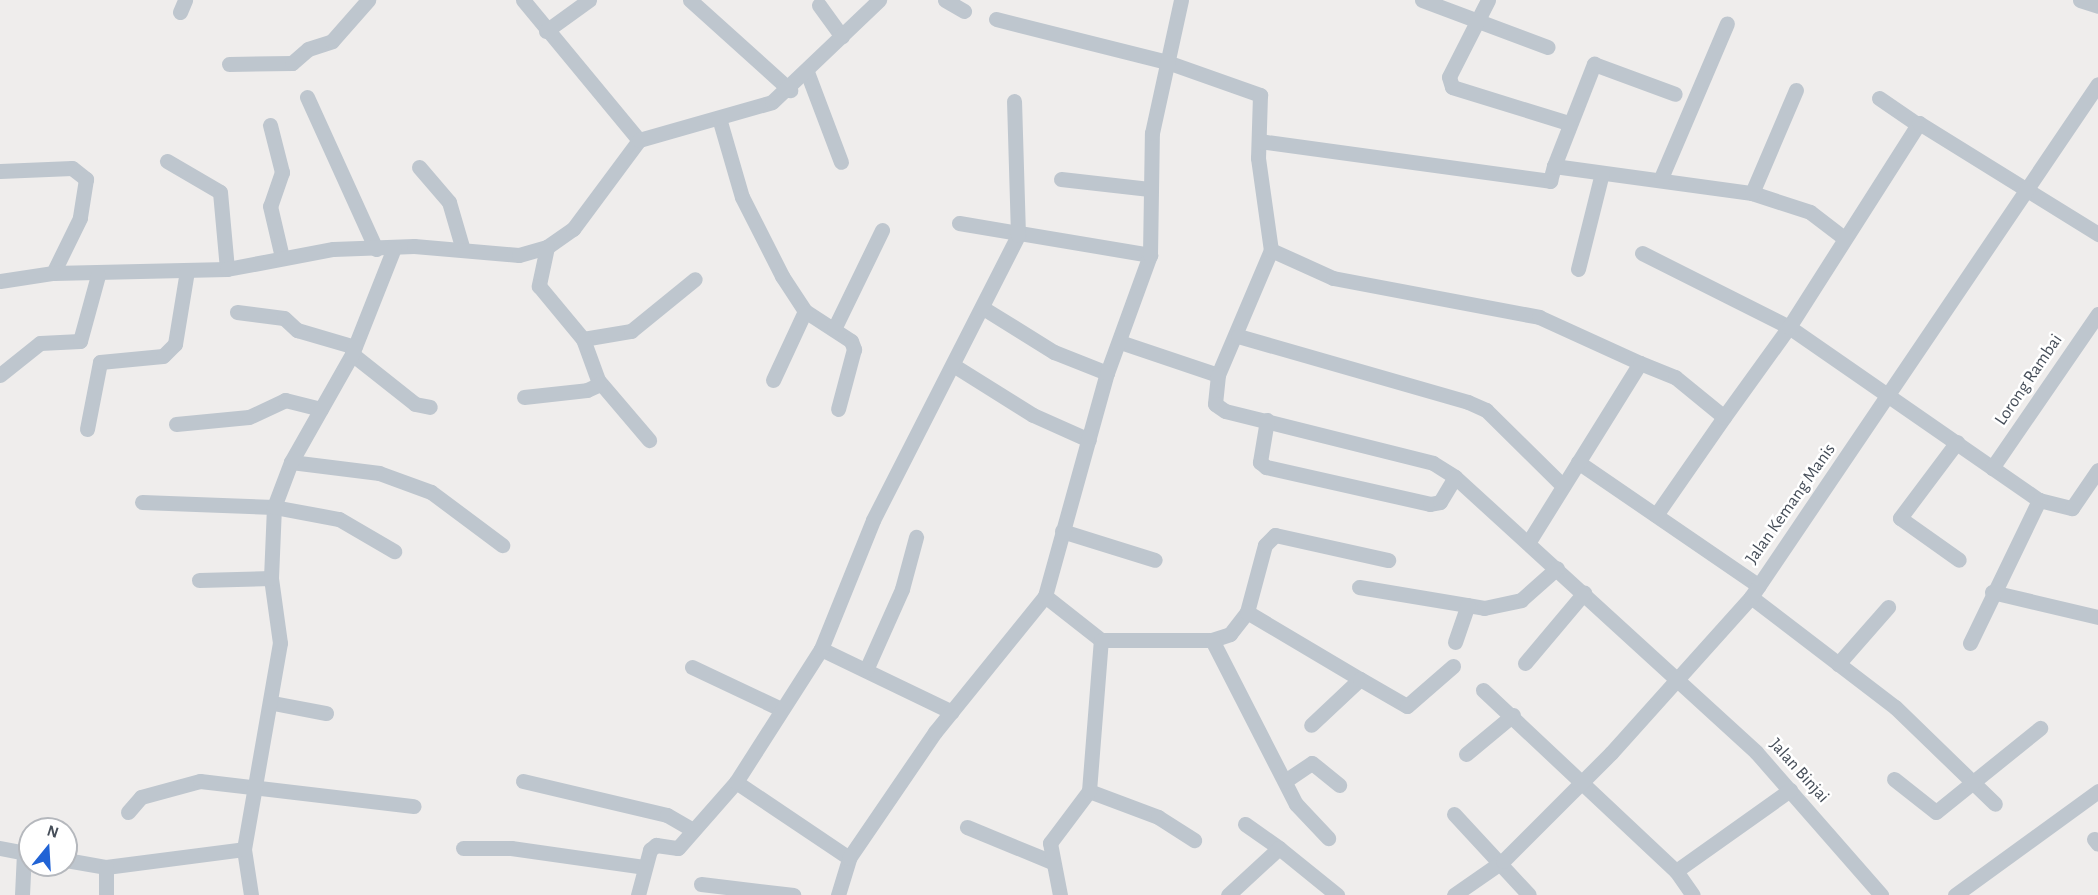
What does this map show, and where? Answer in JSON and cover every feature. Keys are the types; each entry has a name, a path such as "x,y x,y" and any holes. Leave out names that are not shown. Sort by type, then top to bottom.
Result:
{"street":[{"path":"229,64 292,63 308,49 332,41 368,0"},
{"path":"523,0 546,31 639,140"},
{"path":"546,31 589,0"},
{"path":"0,281 53,273 98,274 227,269 282,257 376,249 463,250 519,255 547,247 573,229 639,140 772,102 790,90 879,0"},
{"path":"945,0 964,11"},
{"path":"838,895 849,858 952,712 1045,596 1107,373 1150,255 1149,189 1152,133 1181,0"},
{"path":"1422,0 1548,47"},
{"path":"1488,0 1479,22 1449,77 1452,87 1568,123"},
{"path":"2080,0 2098,6"},
{"path":"701,3 790,90"},
{"path":"819,5 842,37"},
{"path":"996,19 1167,62 1260,95 1259,141 1271,250 1238,336 1218,375 1120,342"},
{"path":"1661,178 1727,23"},
{"path":"1259,141 1550,181 1568,123 1594,64 1675,94"},
{"path":"807,72 841,162"},
{"name":"Jalan Kemang Manis","path":"1454,895 1503,861 1680,682 1755,591 1891,395 1934,323 2030,189 2098,84"},
{"path":"1752,193 1796,90"},
{"path":"307,97 376,249"},
{"path":"1879,98 1917,124"},
{"path":"638,895 644,867 652,847 678,848 736,782 821,649 873,520 983,308 1018,235 1014,101"},
{"path":"719,118 742,197 805,311 834,330 854,349 838,409"},
{"path":"1656,515 1789,327 1917,124 1926,122 2098,234"},
{"path":"270,125 282,172 270,206 282,257"},
{"path":"167,160 220,192 227,269"},
{"path":"1554,166 1661,178 1752,193 1810,212 1844,238"},
{"path":"420,167 449,202 463,250"},
{"path":"0,171 72,168 86,178 80,218 53,273"},
{"path":"1578,269 1602,172"},
{"path":"1061,179 1149,189"},
{"path":"959,222 1018,235 1150,255"},
{"path":"834,330 882,230"},
{"path":"547,247 539,286 583,339 600,384 649,440"},
{"path":"250,895 244,849 273,703 280,643 271,578 274,507 291,462 353,350 394,248"},
{"path":"1271,250 1333,278 1539,317 1675,377 1724,417"},
{"path":"1642,253 1789,327 1891,395 2039,500 2068,509 2097,475"},
{"path":"87,429 100,362 163,356 175,344 187,271"},
{"path":"0,375 40,343 80,341 98,274"},
{"path":"583,339 631,331 695,279"},
{"path":"983,308 1054,352 1107,373"},
{"path":"773,380 805,311"},
{"path":"237,312 284,318 297,330 353,350 414,404 430,407"},
{"name":"Lorong Rambai","path":"1992,468 2098,314"},
{"path":"1238,336 1468,402 1486,410 1563,486"},
{"path":"1528,543 1640,363"},
{"path":"953,365 1033,416 1089,440"},
{"name":"Jalan Binjai","path":"1218,375 1217,407 1433,463 1455,477 1680,682 1790,790 1881,895"},
{"path":"524,397 588,390 600,384"},
{"path":"176,424 249,417 285,399 321,409"},
{"path":"1267,420 1260,462 1266,467 1430,504 1440,502 1455,477"},
{"path":"1957,442 1900,518 1959,560"},
{"path":"291,462 379,473 431,492 501,545"},
{"path":"1578,462 1656,515 1755,591 1838,664 1895,707 1995,804"},
{"path":"1970,642 1992,592 2039,500"},
{"path":"142,502 274,507 339,519 394,551"},
{"path":"1062,531 1155,560"},
{"path":"1045,596 1101,640 1212,640 1230,634 1247,612 1265,545 1275,535 1388,560"},
{"path":"866,670 902,589 916,537"},
{"path":"1359,587 1468,605 1521,600 1557,568"},
{"path":"199,580 271,578"},
{"path":"1992,592 2098,617"},
{"path":"1525,663 1584,593"},
{"path":"1455,642 1468,605"},
{"path":"1838,664 1888,607"},
{"path":"1247,612 1407,705 1453,666"},
{"path":"1060,895 1052,862 1054,836 1089,791 1101,640"},
{"path":"1212,640 1296,804 1328,838"},
{"path":"821,649 952,712"},
{"path":"692,667 781,709"},
{"path":"1311,725 1360,679"},
{"path":"1483,690 1513,715 1580,783 1676,871 1693,895"},
{"path":"273,703 326,713"},
{"path":"1466,754 1513,715"},
{"path":"1894,779 1932,812 1975,784 2040,728"},
{"path":"1285,781 1312,763 1338,785"},
{"path":"523,781 667,815 693,830"},
{"path":"128,812 141,797 200,782 414,806"},
{"path":"736,782 849,858"},
{"path":"1676,871 1790,790"},
{"path":"1089,791 1158,817 1194,840"},
{"path":"1965,893 2098,791"},
{"path":"1454,814 1503,861 1529,895"},
{"path":"1245,824 1279,848 1328,893"},
{"path":"967,827 1052,862"},
{"path":"0,848 18,851"},
{"path":"463,848 511,849 644,867"},
{"path":"1228,895 1279,848"},
{"path":"78,862 106,867 244,849"},
{"path":"106,867 106,895"},
{"path":"22,895 24,877"},
{"path":"701,884 793,895"}]}
